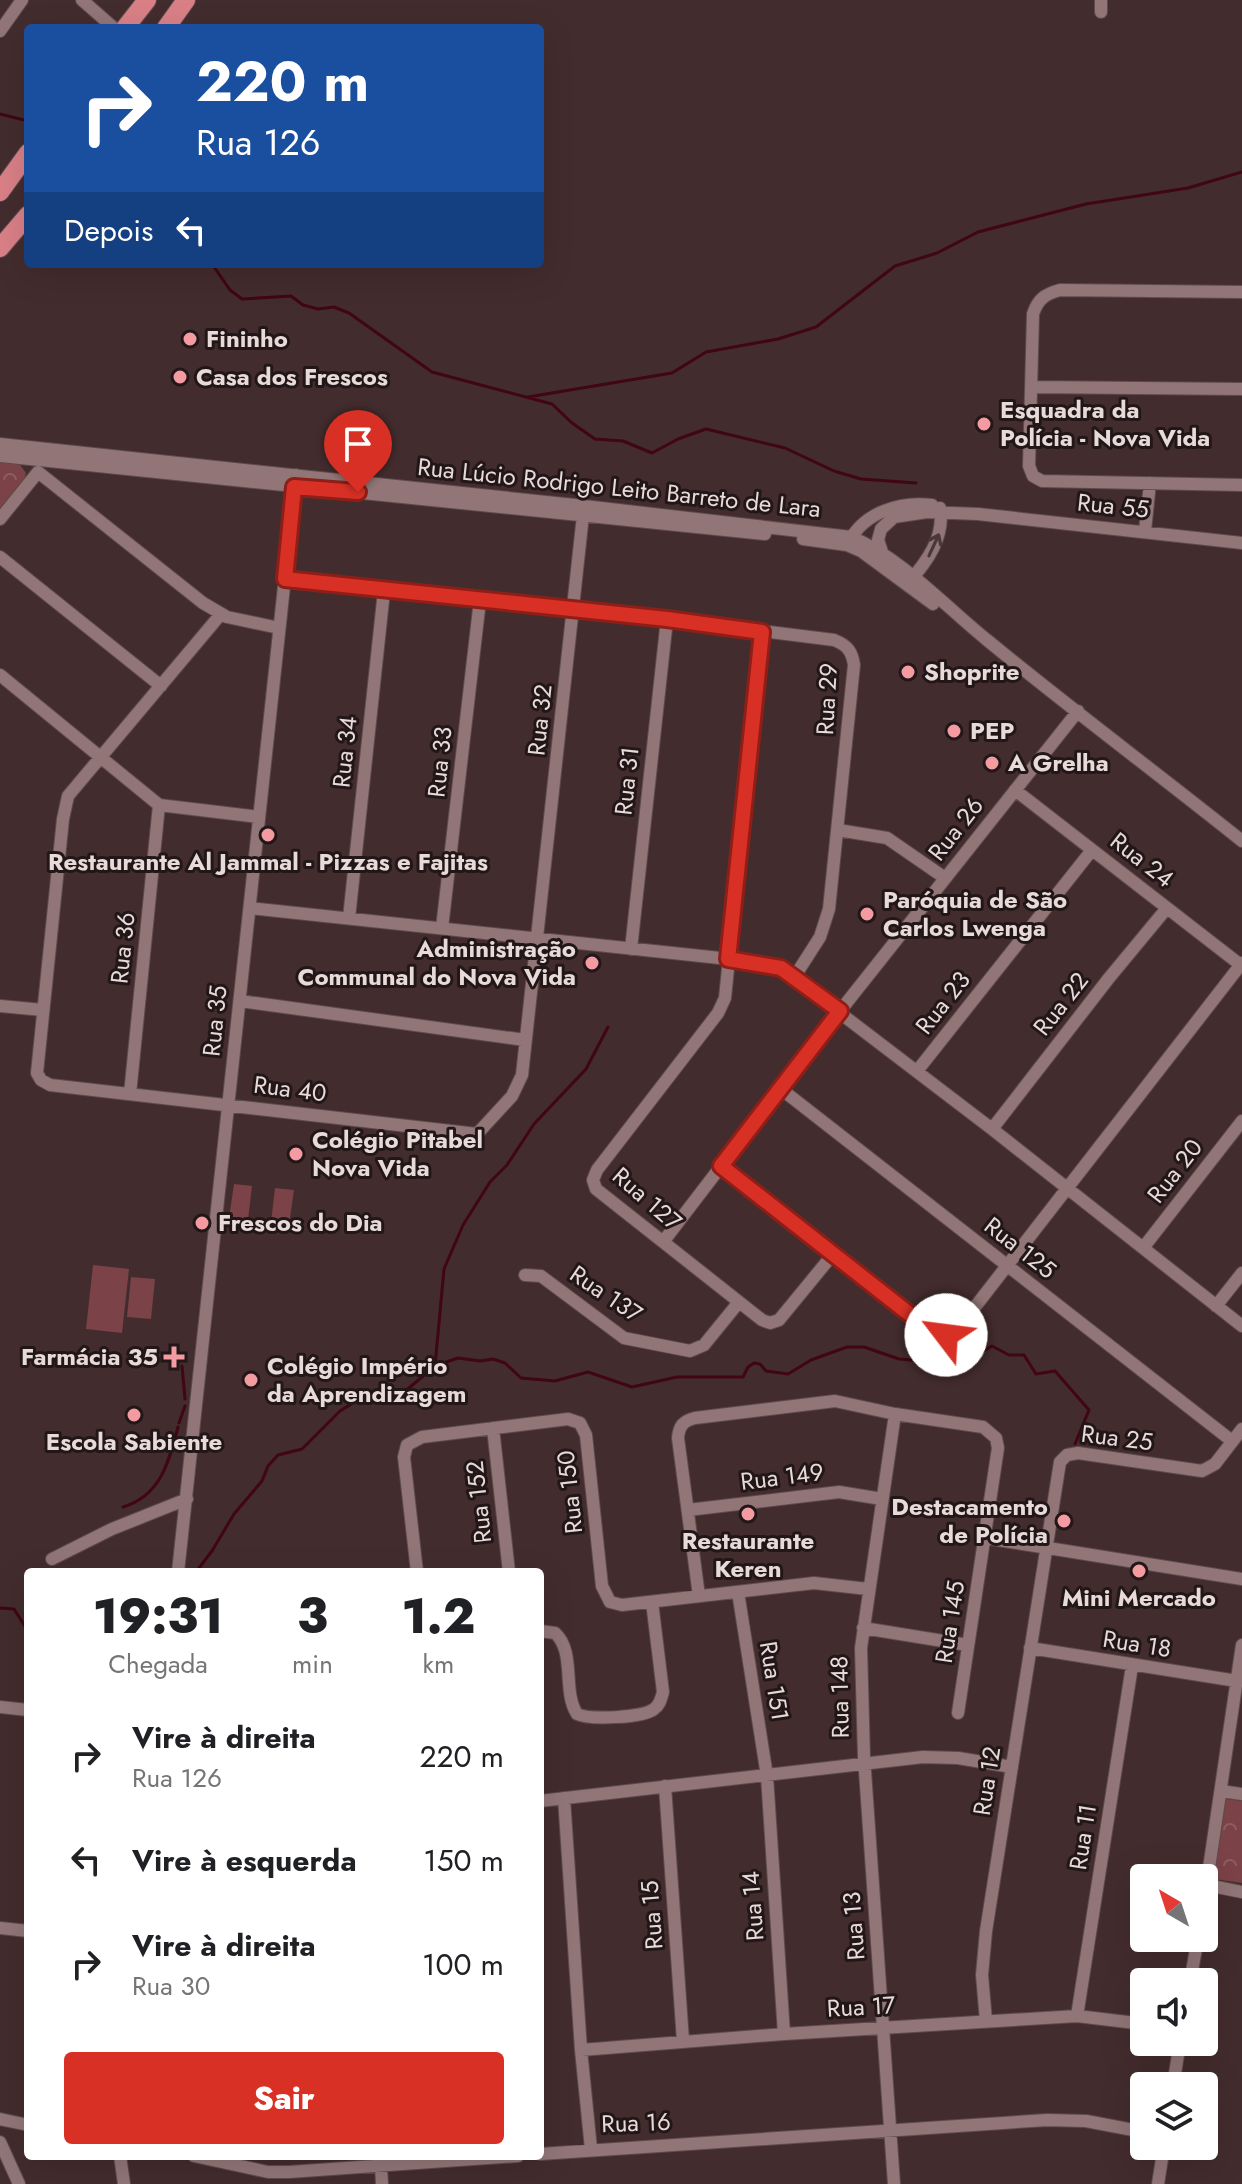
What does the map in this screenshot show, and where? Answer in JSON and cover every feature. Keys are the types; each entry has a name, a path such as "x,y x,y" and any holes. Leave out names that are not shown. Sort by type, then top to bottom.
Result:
{"highway":[{"path":"128,24 147,0"},
{"path":"169,24 186,0"},
{"path":"0,192 24,162"},
{"path":"0,248 24,220"}],"street":[{"path":"0,31 22,0"},
{"path":"82,0 109,24"},
{"path":"1242,292 1060,290 1048,293 1037,301 1033,314 1029,466 1033,476 1042,481 1242,485"},
{"path":"1031,387 1242,389"},
{"name":"Rua Lúcio Rodrigo Leito Barreto de Lara","path":"0,444 40,460"},
{"name":"Rua Lúcio Rodrigo Leito Barreto de Lara","path":"0,456 295,481 390,494 584,511 849,541"},
{"path":"0,519 40,460 203,603 221,614 248,623 279,628"},
{"name":"Rua 35","path":"178,1568 295,481"},
{"path":"1145,531 1150,483"},
{"path":"849,541 863,524 893,507 915,504 941,510"},
{"path":"909,582 883,555 878,544 879,534 890,520 915,512 941,510"},
{"path":"909,582 937,540 941,510"},
{"name":"Rua 55","path":"941,510 1242,543"},
{"name":"Rua 32","path":"477,1134 518,1088 522,1075 584,511"},
{"path":"849,541 883,555"},
{"path":"849,541 985,639 1242,841"},
{"path":"0,557 161,686"},
{"name":"Rua 29","path":"285,579 667,619 834,640 845,644 853,653 854,665 825,926 795,976"},
{"name":"Rua 34","path":"349,918 384,591"},
{"name":"Rua 33","path":"442,928 480,600"},
{"path":"0,1006 43,1010 65,807 71,791 221,614"},
{"name":"Rua 31","path":"631,949 667,619"},
{"name":"Rua 127","path":"762,632 722,1008 594,1176 596,1189 762,1320 770,1323 779,1320 834,1253"},
{"path":"0,675 159,805 259,817"},
{"name":"Rua 26","path":"663,1242 840,1011 1078,711"},
{"name":"Rua 24","path":"1015,790 1242,965"},
{"name":"Rua 36","path":"130,1094 159,805"},
{"path":"838,830 887,838 945,878"},
{"name":"Rua 23","path":"917,1071 1092,850"},
{"path":"250,908 772,965 795,976 1242,1326"},
{"name":"Rua 22","path":"992,1129 1167,908"},
{"path":"721,1166 931,1331 946,1335 959,1330 1242,965"},
{"path":"240,1001 525,1040"},
{"name":"Rua 40","path":"43,1010 36,1067 41,1080 50,1085 477,1134"},
{"name":"Rua 125","path":"781,1089 1232,1441"},
{"name":"Rua 20","path":"1143,1248 1242,1121"},
{"path":"1216,1306 1242,1273"},
{"name":"Rua 137","path":"525,1275 541,1276 624,1338 690,1351 704,1345 739,1302"},
{"path":"699,1596 678,1438 680,1426 688,1420 835,1401 895,1414"},
{"name":"Rua 148","path":"865,1765 861,1648 895,1414"},
{"name":"Rua 145","path":"895,1414 983,1427 996,1438 998,1448 958,1713"},
{"name":"Rua 150","path":"417,1568 404,1457 406,1447 412,1441 422,1437 568,1419 583,1426 586,1435 604,1593 614,1604 814,1583 868,1589"},
{"name":"Rua 152","path":"493,1428 509,1568"},
{"name":"Rua 25","path":"1045,1549 1058,1467 1067,1455 1078,1453 1202,1471 1215,1464 1242,1429"},
{"name":"Rua 149","path":"688,1510 839,1492 882,1499"},
{"path":"52,1559 112,1529 187,1499"},
{"path":"985,1538 1242,1579"},
{"name":"Rua 12","path":"986,2021 982,1961 1045,1549"},
{"name":"Rua 151","path":"738,1592 767,1776"},
{"path":"544,1632 555,1633 563,1643 571,1702 577,1714 590,1718 646,1713 658,1706 663,1692 652,1602"},
{"path":"863,1628 968,1645"},
{"path":"1210,1864 1242,1645"},
{"name":"Rua 18","path":"1030,1648 1237,1681"},
{"name":"Rua 11","path":"1077,2016 1132,1666"},
{"path":"0,1707 24,1710"},
{"path":"544,1800 942,1757 1012,1767"},
{"name":"Rua 13","path":"865,1765 894,2184"},
{"name":"Rua 14","path":"767,1776 784,2034"},
{"name":"Rua 15","path":"665,1786 683,2041"},
{"path":"1221,1791 1242,1794"},
{"name":"Rua 16","path":"564,1798 591,2149 1068,2120 1130,2130"},
{"path":"1218,1887 1242,1892"},
{"path":"0,1928 24,1931"},
{"name":"Rua 17","path":"581,2050 1077,2016 1130,2022"},
{"path":"0,2119 24,2123"},
{"path":"0,2142 19,2184"},
{"path":"544,2154 591,2149"},
{"path":"121,2160 124,2184"},
{"path":"212,2160 268,2172 428,2160"},
{"path":"288,2160 289,2172"},
{"path":"1158,2184 1162,2160"},
{"path":"382,2184 385,2162"}],"green space":[{"path":"0,461 20,465 26,473 24,480 0,509"},
{"path":"234,1184 252,1186 248,1220 229,1218"},
{"path":"275,1188 294,1190 289,1225 271,1222"},
{"path":"93,1265 129,1269 122,1333 86,1329"},
{"path":"131,1277 155,1279 151,1319 127,1317"},
{"path":"1226,1799 1242,1801 1242,1883 1218,1880 1216,1864"}],"waterway":[{"path":"0,114 24,120"},
{"path":"528,397 672,373 706,352 778,339 816,327 895,266 937,253 978,232 1086,204 1188,188 1242,172"},
{"path":"215,268 230,290 242,299 291,296 303,305 318,309 334,307 349,313 432,372 552,404 595,439 623,441 652,453 706,429 785,448 834,471 861,479 916,483"},
{"path":"435,1366 444,1269 463,1225 490,1182 507,1165 534,1124 586,1069 608,1027"},
{"path":"199,1568 278,1455 302,1449 340,1411 364,1396 373,1401 403,1393 435,1366 458,1358 493,1359 505,1363 521,1378 555,1381 588,1372 632,1387 677,1377 743,1377 754,1363 760,1364 766,1371 788,1374 811,1360 847,1347 864,1347 899,1359 937,1362 975,1356 992,1346 1009,1355 1024,1355 1036,1374 1055,1371 1089,1410 1075,1444"},
{"path":"182,1366 185,1399"},
{"path":"179,1423 185,1406"},
{"path":"123,1507 136,1502 155,1486 167,1464 178,1427"},
{"path":"0,1608 14,1609 24,1625"}],"place":[{"name":"Fininho","path":"190,339"},
{"name":"Casa dos Frescos","path":"180,377"},
{"name":"Esquadra da Polícia - Nova Vida","path":"984,424"},
{"name":"Shoprite","path":"908,672"},
{"name":"PEP","path":"954,731"},
{"name":"A Grelha","path":"992,763"},
{"name":"Restaurante Al Jammal - Pizzas e Fajitas","path":"268,835"},
{"name":"Paróquia de São Carlos Lwenga","path":"867,914"},
{"name":"Administração Communal do Nova Vida","path":"592,963"},
{"name":"Colégio Pitabel Nova Vida","path":"296,1154"},
{"name":"Frescos do Dia","path":"202,1223"},
{"name":"Farmácia 35","path":"174,1357"},
{"name":"Colégio Império da Aprendizagem","path":"251,1380"},
{"name":"Escola Sabiente","path":"134,1415"},
{"name":"Restaurante Keren","path":"748,1514"},
{"name":"Destacamento de Polícia","path":"1064,1521"},
{"name":"Mini Mercado","path":"1139,1571"}],"route":[{"path":"358,492 294,487 285,579 667,619 762,632 728,959 761,962 781,968 840,1011 721,1166 931,1331 946,1335"}]}
